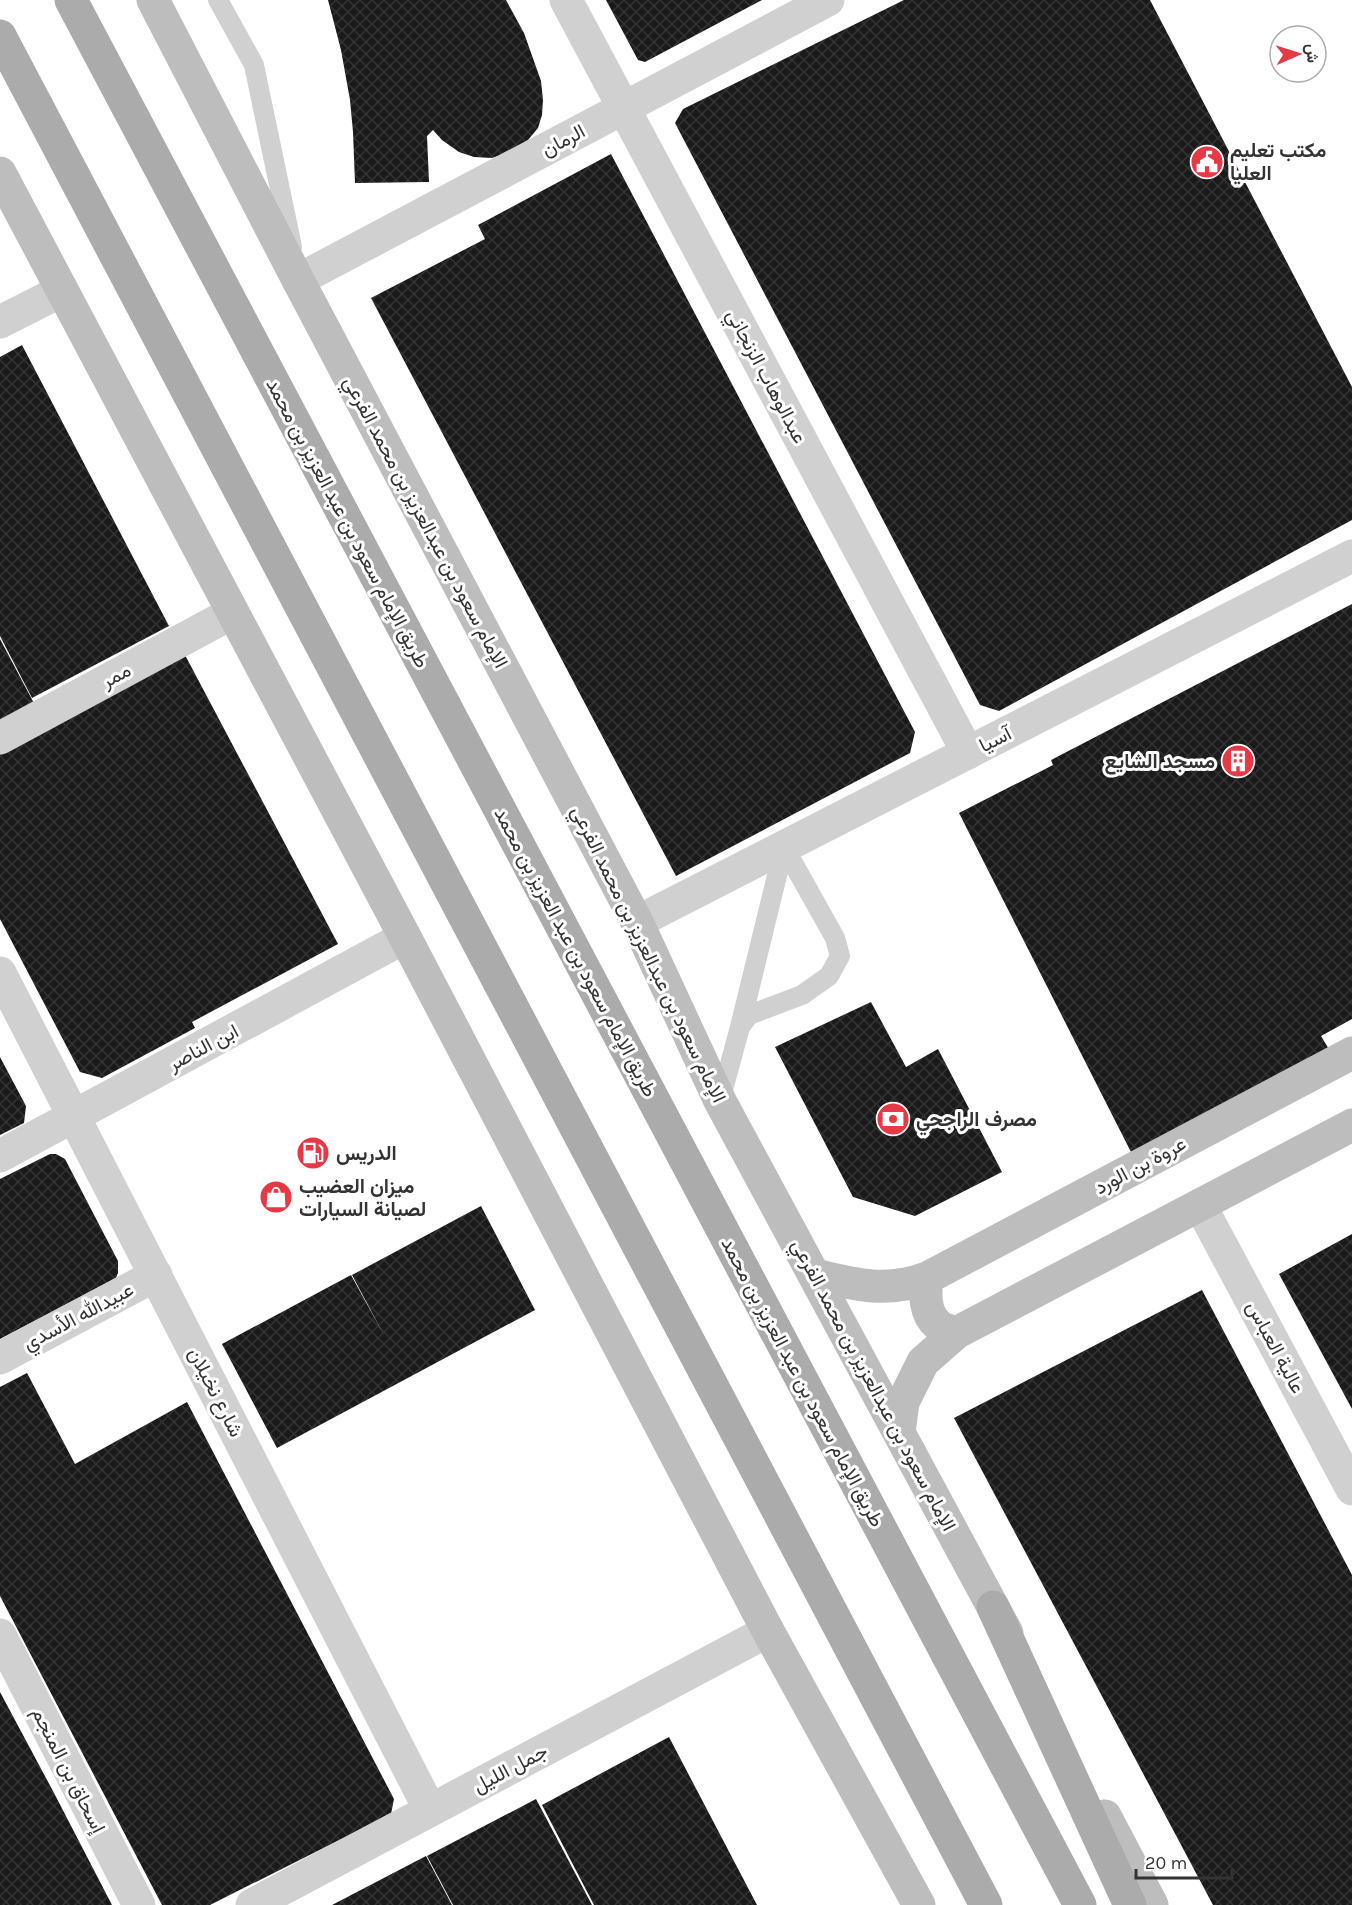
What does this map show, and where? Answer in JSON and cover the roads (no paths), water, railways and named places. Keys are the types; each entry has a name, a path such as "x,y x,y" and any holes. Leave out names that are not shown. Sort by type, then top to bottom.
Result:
{"main road":[{"name":"طريق الإمام سعود بن عبد العزيز بن محمد","path":"71,0 1080,1905"},
{"path":"0,36 986,1905"},
{"path":"993,1607 1130,1905"}],"street":[{"name":"الإمام سعود بن عبدالعزيز بن محمد الفرعي","path":"153,0 637,922 720,1101 1152,1905"},
{"name":"عبدالوهاب الزنجاني","path":"566,0 968,753"},
{"name":"الرمان","path":"298,279 828,0"},
{"path":"0,172 405,937 768,1631 919,1905"},
{"path":"0,322 61,291"},
{"name":"آسيا","path":"637,922 1352,556"},
{"name":"ممر","path":"0,738 232,613"},
{"name":"ابن الناصر","path":"0,1156 405,937"},
{"name":"شارع نخيلان","path":"0,973 430,1810"},
{"name":"عروة بن الورد","path":"815,1275 848,1283 880,1287 908,1285 927,1278 1352,1053"},
{"path":"899,1432 903,1402 923,1362 956,1333 1352,1125"},
{"name":"عالية العباس","path":"1200,1205 1352,1489"},
{"name":"عبيدالله الأسدي","path":"0,1358 156,1275"},
{"path":"927,1278 925,1295 928,1311 938,1326 956,1333"},
{"name":"جمل الليل","path":"252,1905 768,1631"},
{"name":"إسحاق بن المنجم","path":"0,1635 139,1905"}],"lane":[{"path":"218,0 254,65 298,279"},
{"path":"740,1027 749,1016 802,995 811,989 829,976 840,956 835,938 784,847"},
{"path":"720,1101 784,847"}],"place":[{"name":"مكتب تعليم العليا","path":"1207,162"},
{"name":"مسجد الشايع","path":"1238,761"},
{"name":"مصرف الراجحي","path":"893,1119"},
{"name":"الدريس","path":"313,1153"},
{"name":"ميزان العضيب لصيانة السيارات","path":"276,1197"}]}
